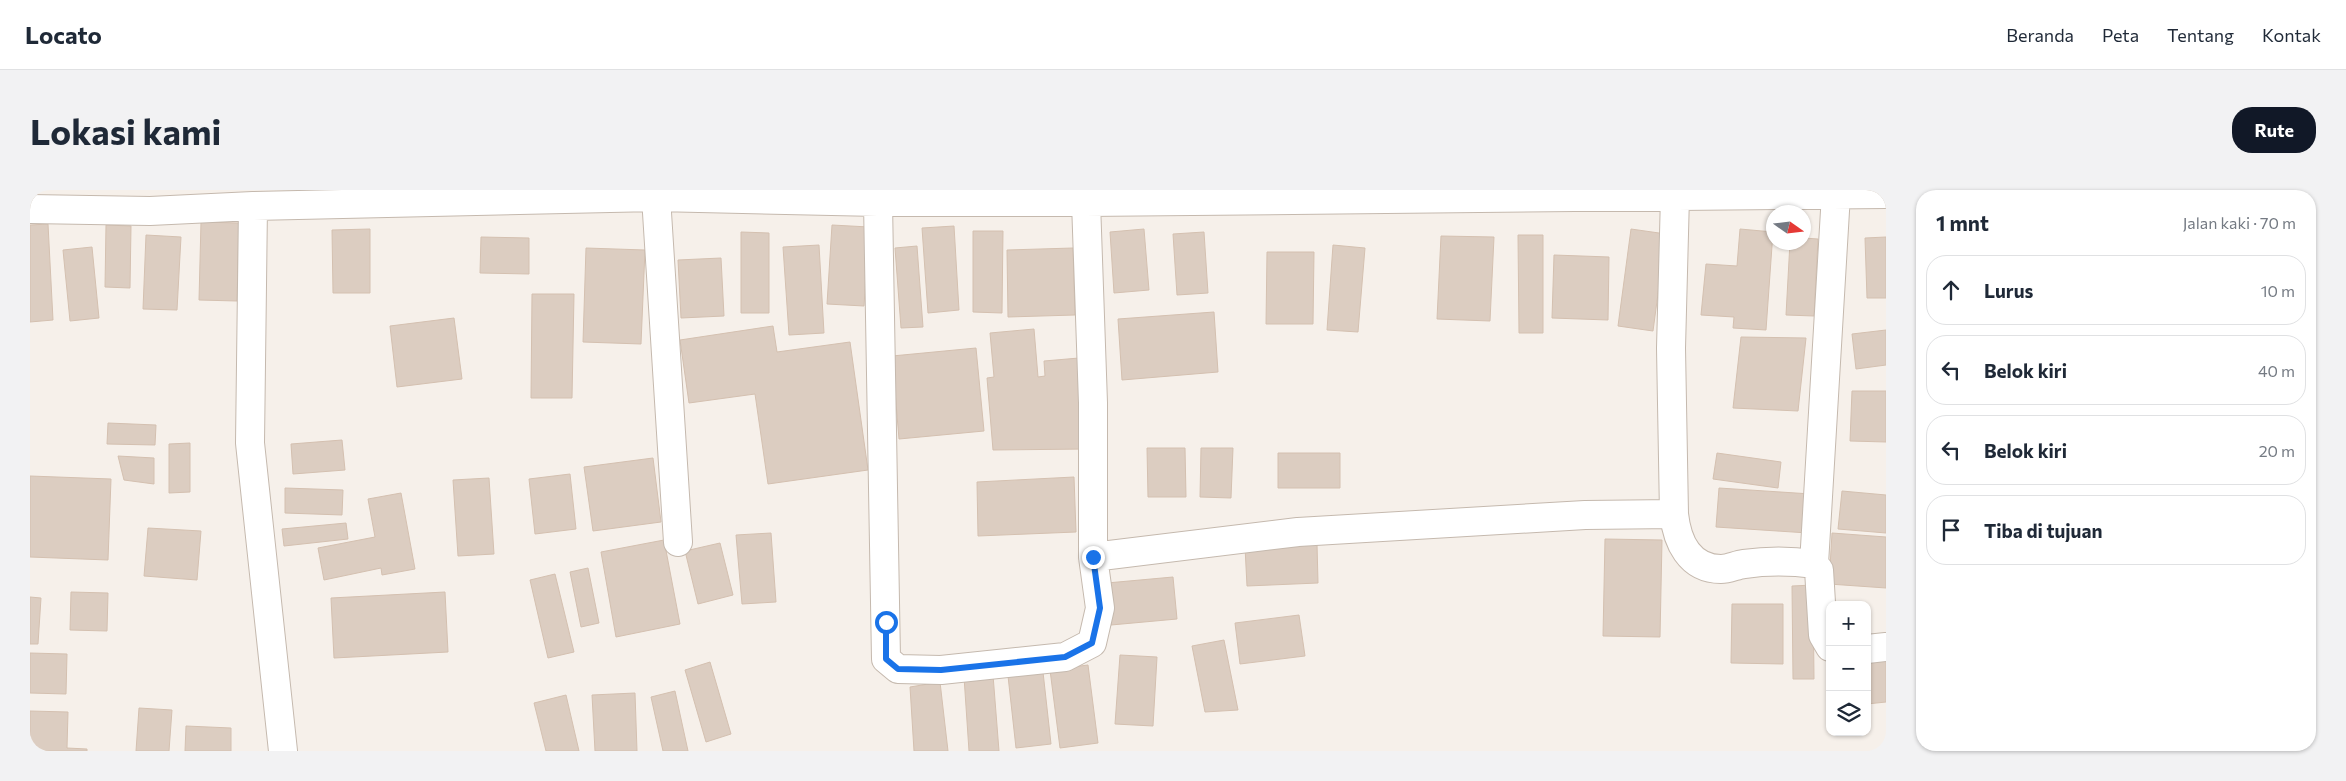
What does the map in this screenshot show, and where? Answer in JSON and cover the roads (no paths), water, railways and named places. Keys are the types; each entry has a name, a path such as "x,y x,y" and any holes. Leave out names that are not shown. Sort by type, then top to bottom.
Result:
{"street":[{"path":"1829,646 1823,635 1819,570 1814,564 1836,194"},
{"path":"30,209 150,211 253,206 656,197 878,202 1086,202 1886,194"},
{"path":"1675,196 1670,348 1676,531 1684,550 1701,566 1722,569 1744,564 1814,564"},
{"path":"656,197 678,542"},
{"path":"878,202 886,659 898,669 941,670 1065,657 1092,643 1100,608 1093,557 1094,403 1086,202"},
{"path":"253,206 250,443 283,751"},
{"path":"1093,557 1298,532 1585,515 1674,514"},
{"path":"1871,649 1886,647"}]}
